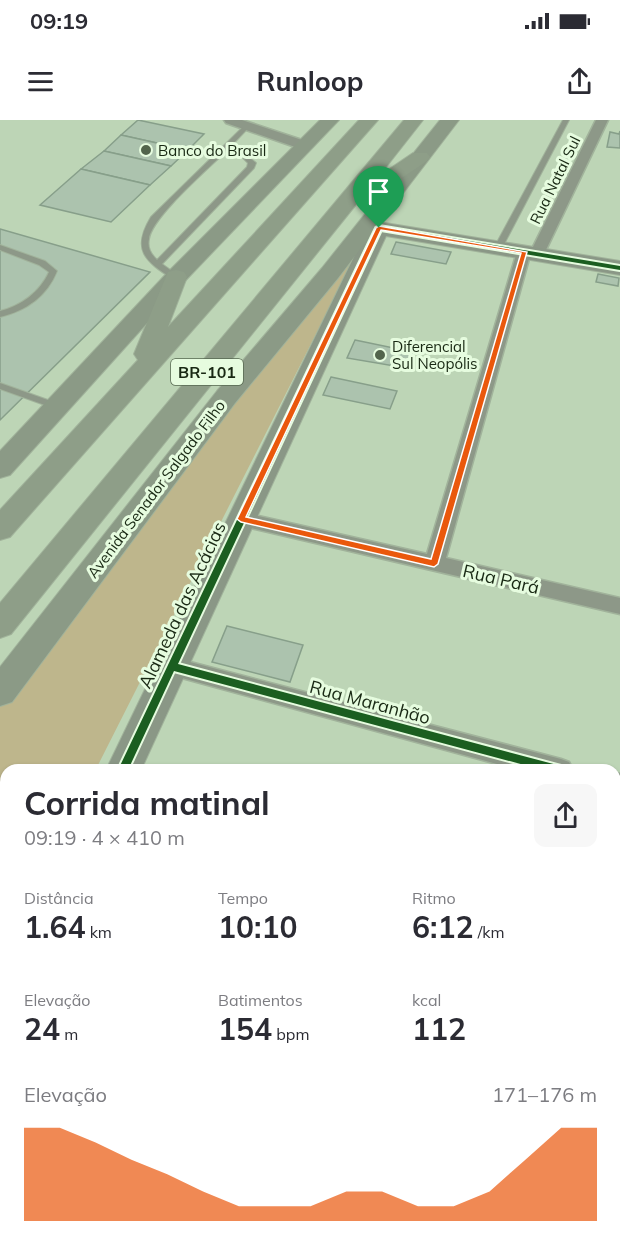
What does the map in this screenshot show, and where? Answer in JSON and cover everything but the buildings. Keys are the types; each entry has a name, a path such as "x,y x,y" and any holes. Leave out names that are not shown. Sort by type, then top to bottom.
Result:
{"highway":[{"name":"BR-101","path":"0,529 369,120"},
{"name":"Avenida Senador Salgado Filho","path":"0,625 414,120"},
{"path":"339,212 420,157"},
{"path":"140,372 166,271"}],"main road":[{"path":"0,468 56,406 166,271 306,146 330,120"},
{"name":"Avenida Senador Salgado Filho","path":"0,692 226,397 330,273 450,120"}],"street":[{"path":"230,120 306,146"},
{"name":"Rua Natal Sul","path":"434,564 531,253 602,120"},
{"name":"Alameda das Acácias","path":"126,764 379,228 498,248"},
{"path":"498,248 620,268"},
{"name":"Rua Pará","path":"241,519 620,606"},
{"name":"Rua Maranhão","path":"171,666 538,764"}],"lane":[{"path":"498,248 566,120"},
{"path":"224,149 250,159 252,163 250,168 166,271 148,257 143,244 145,232 154,219 224,149 247,126"},
{"path":"0,247 42,263 53,271 49,283 13,312 0,315"},
{"path":"0,386 56,406"}],"shaded area":[{"path":"366,215 364,239 99,764 0,764 0,704"}],"cycle path":[{"path":"126,764 379,228 620,268"},
{"path":"171,666 538,764"}],"place":[{"name":"Banco do Brasil","path":"146,150"},
{"name":"Diferencial Sul Neopólis","path":"380,355"}],"route":[{"path":"379,228 524,252 434,564 241,519 379,228"}]}
